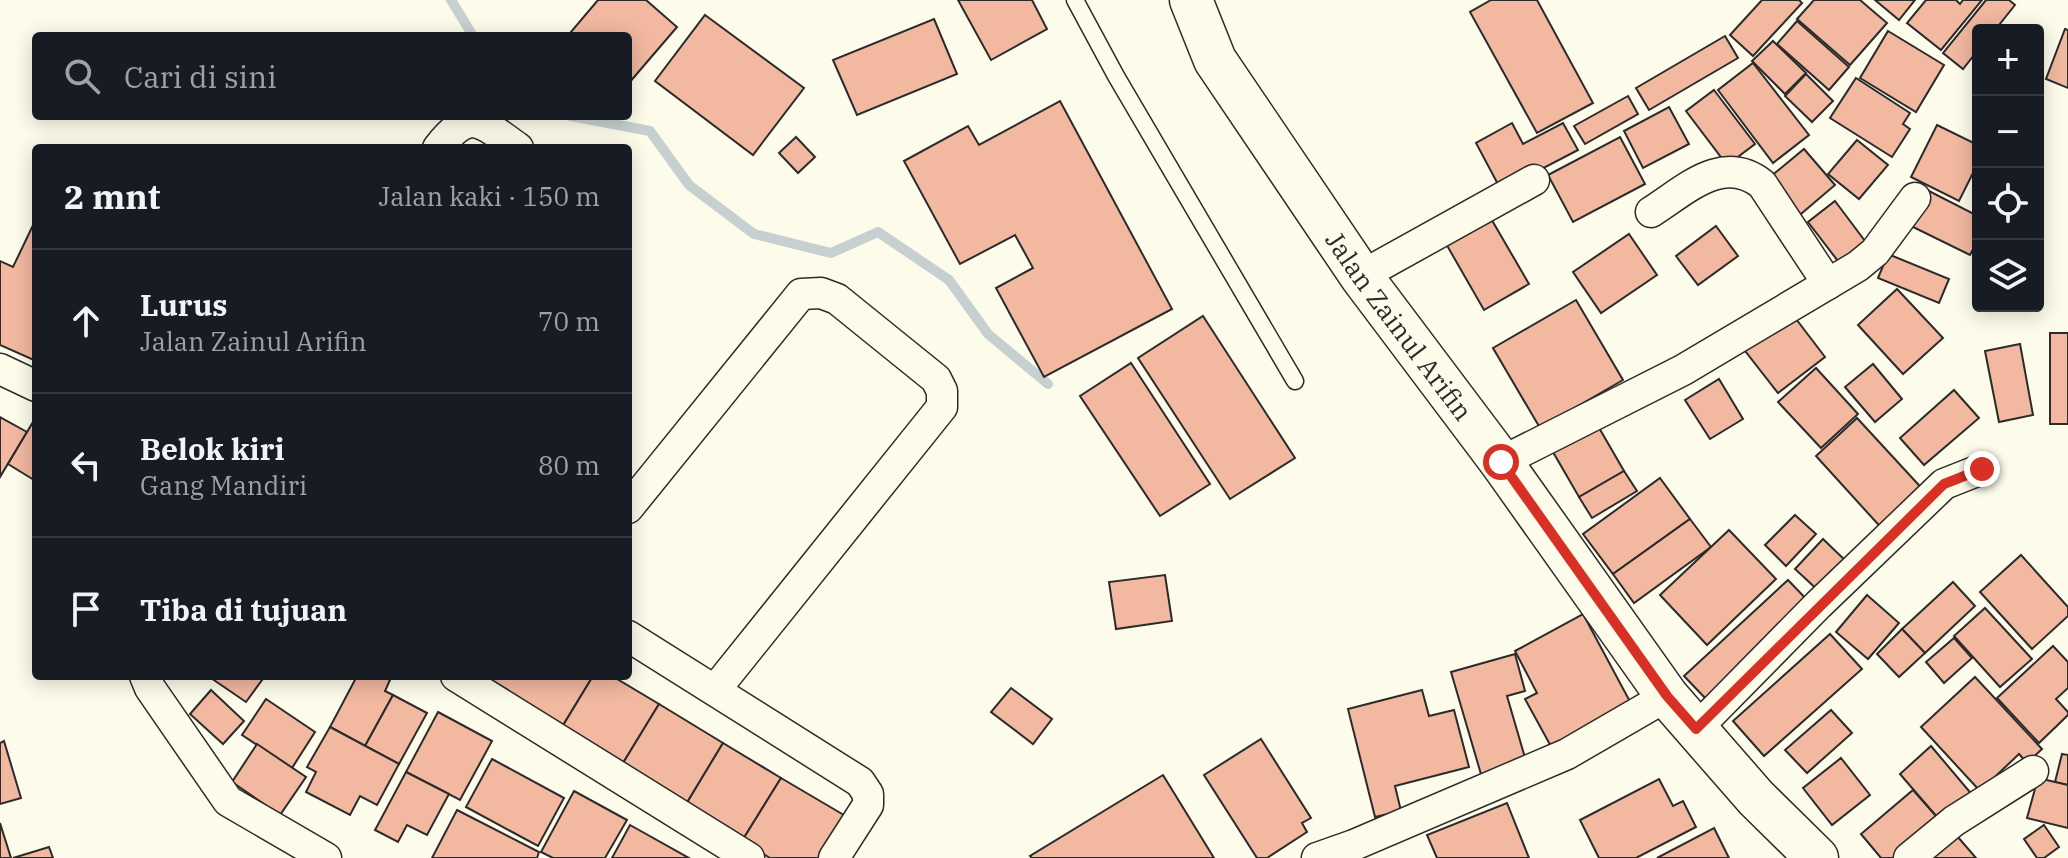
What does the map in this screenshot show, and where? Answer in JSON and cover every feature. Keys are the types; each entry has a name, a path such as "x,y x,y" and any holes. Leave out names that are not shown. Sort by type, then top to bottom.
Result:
{"street":[{"name":"Jalan Zainul Arifin","path":"1191,0 1215,60 1361,276 1501,462 1667,696 1756,798 1817,858"},
{"path":"441,144 453,129 468,122 482,123 512,144"},
{"path":"1651,212 1708,177 1721,172 1749,174 1762,184 1828,284"},
{"path":"1361,276 1534,180"},
{"path":"1501,462 1683,370 1858,266 1875,252 1915,198"},
{"path":"632,503 801,294 821,293 837,299 936,379 942,391 942,407 715,690"},
{"path":"0,369 32,384"},
{"path":"1696,729 1944,484 1982,469"},
{"path":"632,638 860,782 868,794 868,805 834,858"},
{"path":"147,680 228,801 326,858"},
{"path":"462,680 749,858"},
{"path":"1317,858 1567,754 1667,696"},
{"path":"1909,858 1954,821 2033,771"}],"lane":[{"path":"1075,0 1116,76 1295,381"}],"building":[{"path":"598,0 646,0 677,27 632,80 632,32 571,32"},
{"path":"958,0 1032,0 1047,29 991,60"},
{"path":"1491,0 1537,0 1593,103 1537,133 1470,12"},
{"path":"1762,0 1799,0 1802,3 1753,56 1730,35"},
{"path":"1814,0 1860,0 1887,23 1850,65 1797,19"},
{"path":"1875,0 1915,0 1899,20"},
{"path":"1926,0 1956,0 1960,4 1963,0 1982,0 1941,50 1907,23"},
{"path":"1986,0 2009,0 2015,5 2000,24 1972,24 1972,58 1963,69 1943,53"},
{"path":"705,15 804,88 753,155 655,81"},
{"path":"934,19 957,74 857,115 833,60"},
{"path":"1797,21 1849,67 1829,90 1777,44"},
{"path":"2065,29 2068,30 2068,88 2046,79"},
{"path":"1888,31 1944,65 1916,112 1860,78"},
{"path":"1725,36 1738,58 1649,110 1636,88"},
{"path":"1773,41 1806,73 1785,94 1752,61"},
{"path":"1753,63 1809,135 1773,163 1718,90"},
{"path":"1806,74 1833,101 1812,122 1785,96"},
{"path":"1856,78 1910,113 1903,124 1910,129 1892,157 1830,118"},
{"path":"1714,90 1755,144 1727,165 1686,111"},
{"path":"1628,96 1638,114 1585,144 1574,126"},
{"path":"1060,101 1172,309 1044,377 996,288 1033,268 1015,235 960,264 904,161 968,126 979,145"},
{"path":"1669,107 1689,144 1643,168 1624,131"},
{"path":"1512,123 1523,144 1563,123 1578,150 1501,190 1476,143"},
{"path":"1937,125 1972,142 1972,175 1959,201 1911,177"},
{"path":"796,137 815,157 798,173 779,153"},
{"path":"1620,137 1645,184 1573,222 1548,175"},
{"path":"1857,140 1888,165 1859,199 1828,174"},
{"path":"1804,149 1835,185 1795,219 1764,182"},
{"path":"1927,190 1972,213 1972,251 1970,255 1909,225"},
{"path":"1835,201 1868,245 1841,265 1808,222"},
{"path":"1486,210 1529,284 1484,310 1441,235"},
{"path":"1716,226 1738,256 1698,285 1676,256"},
{"path":"32,227 32,359 0,345 0,261 13,267"},
{"path":"1629,234 1657,275 1601,313 1573,272"},
{"path":"1888,254 1949,279 1939,303 1878,278"},
{"path":"1897,289 1943,338 1903,374 1858,325"},
{"path":"1576,300 1623,380 1540,428 1493,348"},
{"path":"1790,311 1825,357 1778,393 1742,347"},
{"path":"1203,316 1295,458 1230,499 1138,358"},
{"path":"2050,333 2068,333 2068,424 2050,424"},
{"path":"2020,344 2033,415 1999,422 1985,351"},
{"path":"1131,363 1210,484 1160,516 1080,396"},
{"path":"1873,364 1902,399 1875,422 1845,387"},
{"path":"1816,368 1858,414 1821,448 1778,402"},
{"path":"1719,379 1743,419 1710,439 1685,400"},
{"path":"1954,390 1979,418 1924,465 1900,438"},
{"path":"0,417 27,432 0,477"},
{"path":"1857,418 1928,495 1886,533 1816,456"},
{"path":"32,424 32,479 8,464"},
{"path":"1598,426 1624,471 1579,497 1553,452"},
{"path":"1624,471 1637,491 1592,518 1579,497"},
{"path":"1660,478 1690,519 1613,574 1583,534"},
{"path":"1795,515 1816,534 1786,566 1765,545"},
{"path":"1690,519 1711,547 1634,603 1613,574"},
{"path":"1729,530 1776,579 1707,645 1660,595"},
{"path":"1823,539 1849,564 1821,593 1795,569"},
{"path":"2021,555 2068,607 2068,616 2032,649 1980,592"},
{"path":"1165,575 1172,621 1116,629 1109,582"},
{"path":"1788,580 1811,604 1707,700 1684,676"},
{"path":"1953,582 1975,606 1925,653 1902,629"},
{"path":"1867,595 1899,623 1868,659 1836,632"},
{"path":"1985,608 2032,659 2000,687 1954,636"},
{"path":"1583,614 1634,709 1554,752 1525,699 1537,693 1515,651"},
{"path":"1902,629 1925,653 1899,677 1877,654"},
{"path":"1830,634 1862,669 1764,756 1733,721"},
{"path":"1954,638 1972,658 1944,683 1926,662"},
{"path":"2053,646 2068,662 2068,688 2056,699 2068,715 2039,743 1997,698"},
{"path":"1515,654 1525,691 1507,696 1528,768 1483,781 1451,672"},
{"path":"1975,677 2042,749 2027,763 2019,754 1980,791 1921,727"},
{"path":"214,680 262,680 246,702"},
{"path":"355,680 390,680 385,691 393,695 365,746 330,727"},
{"path":"473,680 591,680 559,732"},
{"path":"591,680 619,680 659,704 620,768 559,732"},
{"path":"1011,688 1052,719 1033,744 991,712"},
{"path":"211,690 244,721 223,744 190,714"},
{"path":"1422,690 1429,716 1454,710 1469,767 1395,786 1401,811 1375,817 1348,709"},
{"path":"393,695 427,713 399,764 365,746"},
{"path":"266,699 315,732 292,768 242,735"},
{"path":"659,704 723,743 685,806 620,768"},
{"path":"1831,710 1852,733 1807,773 1785,750"},
{"path":"438,712 492,741 460,800 406,772"},
{"path":"330,727 399,764 377,805 360,796 350,815 306,792 316,772 307,767"},
{"path":"1261,739 1311,818 1302,823 1307,832 1267,858 1257,858 1204,775"},
{"path":"4,741 21,798 0,804 0,743"},
{"path":"723,743 781,778 742,841 685,806"},
{"path":"257,744 306,777 280,815 232,782"},
{"path":"1931,746 1974,797 1943,824 1900,774"},
{"path":"2062,754 2068,755 2068,785 2055,782"},
{"path":"1841,758 1870,795 1832,825 1803,788"},
{"path":"492,759 564,798 538,846 466,807"},
{"path":"406,772 449,794 427,835 407,825 398,842 375,830"},
{"path":"1163,775 1214,858 1030,856"},
{"path":"781,778 854,821 831,858 770,858 742,841"},
{"path":"2038,778 2068,785 2068,828 2027,818"},
{"path":"1659,779 1673,806 1683,801 1696,827 1636,858 1599,858 1580,820"},
{"path":"1913,790 1943,824 1902,858 1881,858 1861,834"},
{"path":"574,791 627,820 605,858 553,858 541,852"},
{"path":"1507,803 1529,858 1437,858 1427,835"},
{"path":"457,810 539,852 537,858 432,858"},
{"path":"0,823 11,858 0,858"},
{"path":"630,825 689,858 612,858"},
{"path":"2044,825 2059,847 2044,858 2037,858 2024,839"},
{"path":"1714,828 1729,858 1657,858"},
{"path":"1951,829 1976,858 1918,858"},
{"path":"49,847 53,858 13,858"}],"waterway":[{"path":"451,0 471,32"},
{"path":"592,120 650,131 689,185 754,234 831,253 878,232 949,280 988,334 1048,384"}],"route":[{"path":"1501,462 1667,696 1696,729 1818,605 1944,484 1982,469"}]}
